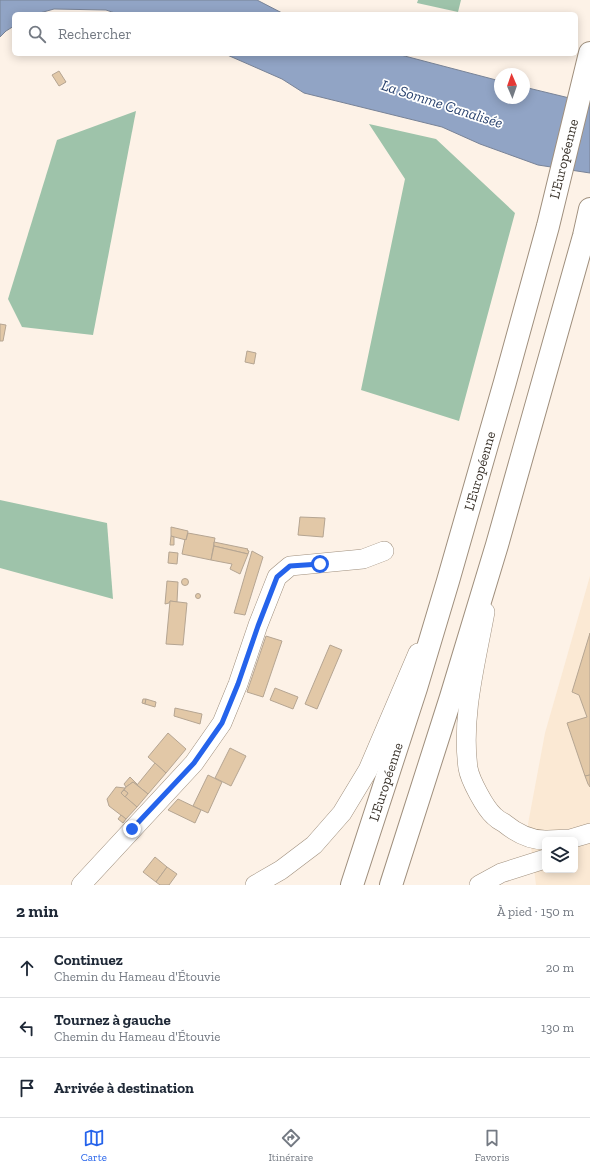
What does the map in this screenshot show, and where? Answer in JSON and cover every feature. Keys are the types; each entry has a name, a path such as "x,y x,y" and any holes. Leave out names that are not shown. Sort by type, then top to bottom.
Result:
{"highway":[{"name":"L'Européenne","path":"352,885 414,695 505,382 548,226 590,53"},
{"path":"391,885 451,697 497,545 584,236 590,209"}],"street":[{"path":"497,545 471,689 466,732 468,770 478,793 493,815 517,833 542,840"},
{"path":"81,885 194,763 222,723 238,684 277,577 290,566 363,559 384,552"},
{"path":"255,885 281,870 314,845 342,814 368,770 448,581"},
{"path":"577,837 590,833"},
{"path":"578,848 590,845"},
{"path":"479,885 501,874 542,860"}],"shaded area":[{"path":"590,576 590,885 536,885 528,824 545,733"}],"green space":[{"path":"418,0 461,0 458,12 417,3"},
{"path":"136,111 93,335 22,327 8,299 57,140"},
{"path":"369,124 436,139 515,213 459,421 361,390 405,179"},
{"path":"0,500 107,523 113,599 0,568"}],"water":[{"path":"0,0 257,0 280,12 112,12 106,10 54,9 43,12 12,12 12,27 0,37"},
{"name":"La Somme Canalisée","path":"230,56 405,56 494,79 494,104 530,104 530,88 590,103 590,173 538,165 480,144 442,127 304,93 282,79"}],"building":[{"path":"59,71 66,82 59,86 52,75"},
{"path":"0,324 6,325 3,341 0,341"},
{"path":"247,351 256,353 254,364 245,362"},
{"path":"300,517 325,518 323,537 298,535"},
{"path":"171,527 188,531 186,540 171,536"},
{"path":"188,533 215,538 211,560 182,554 185,539 186,540"},
{"path":"171,536 174,537 174,545 170,545"},
{"path":"214,542 248,549 247,550 249,551 248,554 214,546"},
{"path":"214,546 248,554 240,574 230,569 232,564 211,560"},
{"path":"252,551 263,557 245,615 234,613"},
{"path":"169,552 178,553 177,564 168,563"},
{"path":"185,578 188,579 188,585 185,586 182,585 181,582 182,579"},
{"path":"167,581 178,582 177,602 170,601 169,603 165,604"},
{"path":"196,594 200,594 200,598 196,598"},
{"path":"170,601 187,603 183,645 166,644"},
{"path":"590,633 590,775 585,776 567,723 587,717 579,695 572,692"},
{"path":"266,636 282,641 263,697 247,692"},
{"path":"330,645 342,650 317,709 305,704"},
{"path":"275,688 298,697 293,709 270,700"},
{"path":"143,699 146,699 145,704 142,703"},
{"path":"146,699 156,702 155,707 145,704"},
{"path":"175,708 202,714 200,724 174,716"},
{"path":"168,733 186,749 166,773 148,757"},
{"path":"230,748 246,756 231,786 215,778"},
{"path":"155,763 166,773 148,794 137,785"},
{"path":"208,775 222,782 208,813 193,806"},
{"path":"590,775 590,787 585,776"},
{"path":"130,777 137,785 133,782 126,787 124,784"},
{"path":"133,782 148,794 137,807 125,797 128,793 124,790"},
{"path":"116,787 125,788 121,793 137,807 126,819 109,806 107,799"},
{"path":"124,790 128,793 125,797 121,793"},
{"path":"178,799 201,810 195,823 168,810"},
{"path":"121,815 126,819 123,823 118,819"},
{"path":"155,857 167,867 156,882 143,872"},
{"path":"167,867 177,874 169,885 160,885 156,882"}],"route":[{"path":"132,829 194,763 222,723 238,684 277,577 290,566 320,564"}]}
